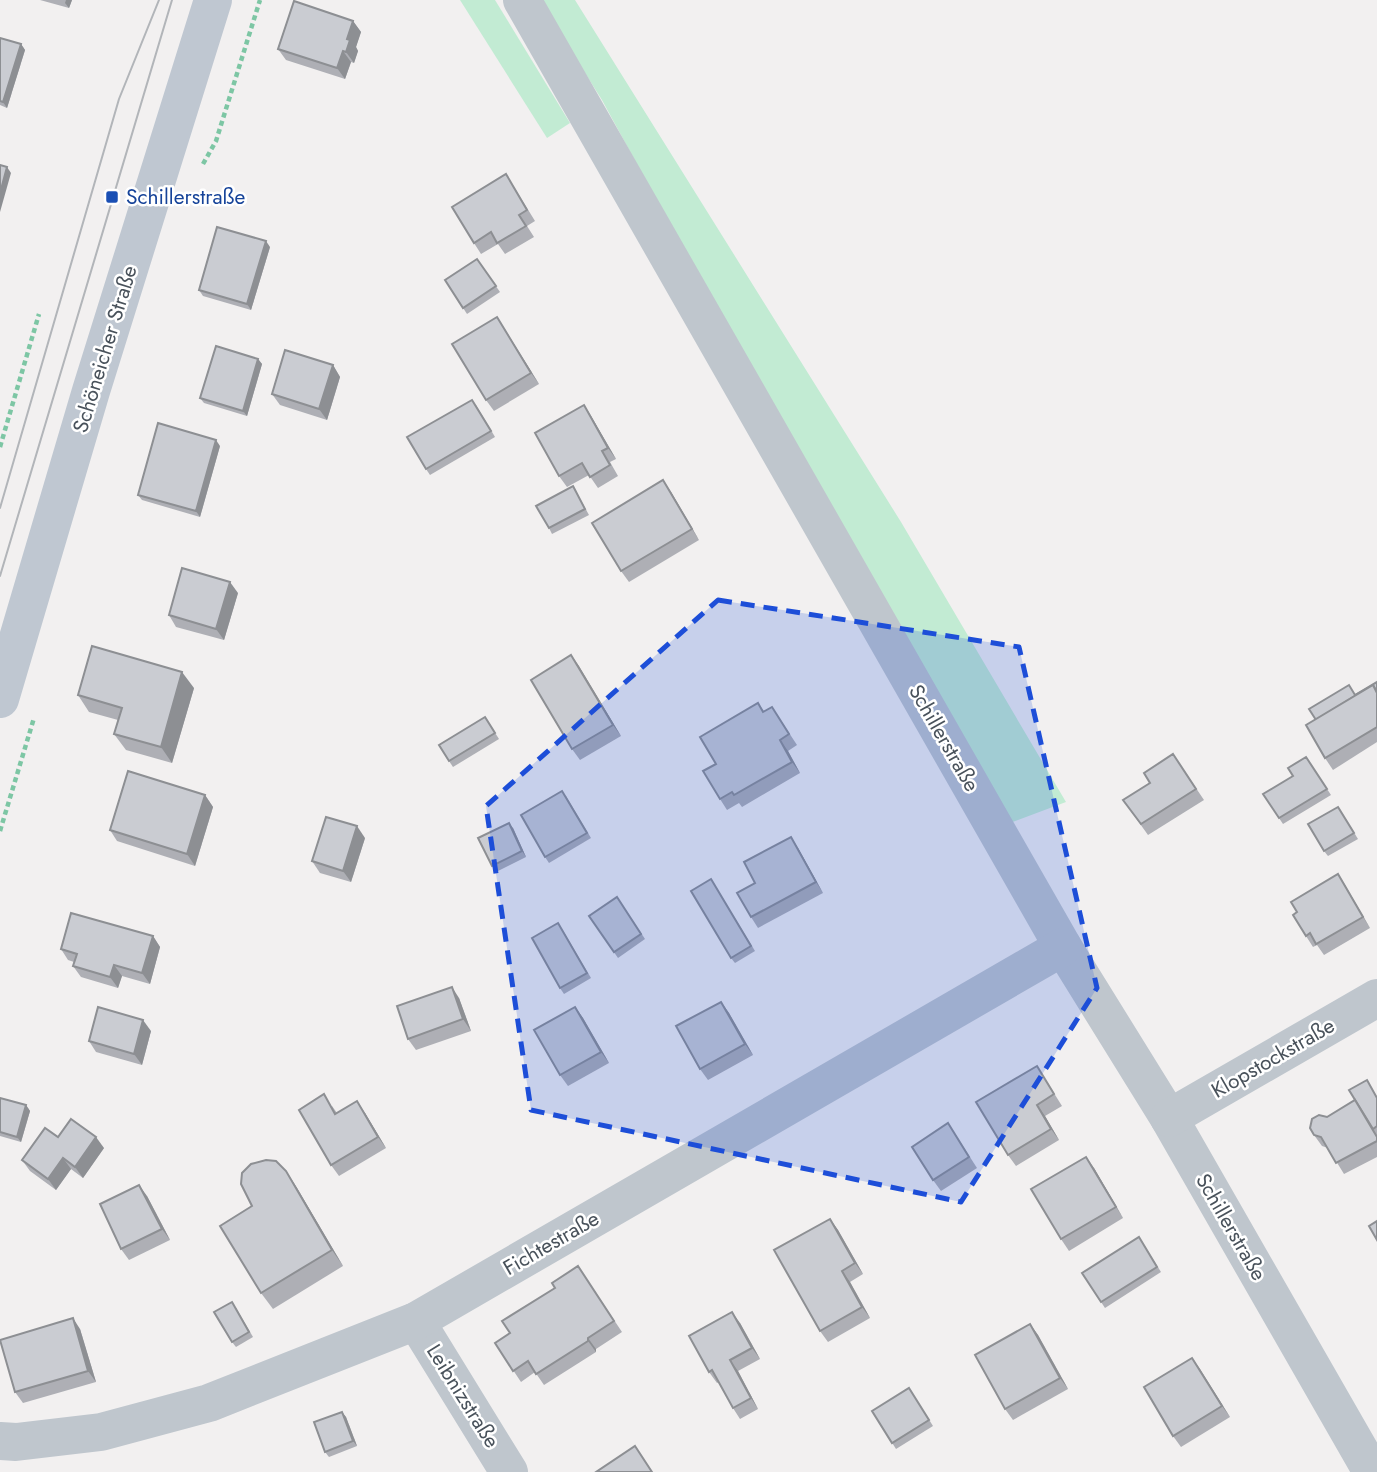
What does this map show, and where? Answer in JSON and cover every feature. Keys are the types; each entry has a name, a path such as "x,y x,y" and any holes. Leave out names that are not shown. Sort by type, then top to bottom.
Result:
{"main road":[{"name":"Schöneicher Straße","path":"0,699 91,391 213,0"}],"street":[{"name":"Schillerstraße","path":"522,0 1063,947 1169,1118 1372,1472"},
{"name":"Fichtestraße","path":"0,1441 16,1442 101,1433 209,1403 416,1321 1063,947"},
{"name":"Klopstockstraße","path":"1169,1118 1377,998"},
{"name":"Leibnizstraße","path":"416,1321 509,1472"}],"path":[{"path":"197,175 216,141 260,0"},
{"path":"0,447 39,314"},
{"path":"0,831 35,713"}],"highlighted area":[{"path":"718,600 1019,647 1097,988 961,1202 531,1110 486,806"}],"green space":[{"path":"460,0 495,0 570,123 547,138"},
{"path":"539,0 575,0 901,522 1066,802 1007,824 853,562 602,100"}],"building":[{"path":"294,1 353,21 346,52 343,51 337,68 278,49"},
{"path":"0,38 21,44 3,102 0,101"},
{"path":"0,165 7,167 0,193"},
{"path":"506,174 527,210 519,215 526,226 497,243 491,232 474,243 452,207"},
{"path":"217,227 266,241 247,304 199,290"},
{"path":"477,259 496,286 463,308 445,280"},
{"path":"497,317 531,373 486,400 452,344"},
{"path":"216,346 258,359 243,411 200,398"},
{"path":"285,350 333,365 319,409 272,394"},
{"path":"472,400 491,431 426,469 407,437"},
{"path":"584,405 608,448 602,451 610,465 590,477 582,463 559,476 535,433"},
{"path":"158,423 216,440 196,511 138,495"},
{"path":"663,480 692,529 621,571 592,523"},
{"path":"573,486 585,509 549,528 536,506"},
{"path":"182,568 230,582 216,629 169,615"},
{"path":"92,646 182,672 161,747 114,734 122,708 78,695"},
{"path":"571,655 613,725 572,749 531,680"},
{"path":"1377,682 1377,692 1373,685 1316,720 1309,709 1349,685 1355,695"},
{"path":"1373,685 1377,693 1377,727 1325,758 1306,725"},
{"path":"758,703 763,712 772,707 789,734 780,740 792,762 734,795 732,792 720,799 703,771 716,764 700,737"},
{"path":"485,717 495,733 449,761 439,745"},
{"path":"1173,754 1196,789 1141,824 1123,800 1150,783 1144,773"},
{"path":"1306,757 1327,789 1279,818 1263,794 1293,776 1288,768"},
{"path":"128,771 205,795 187,854 110,830"},
{"path":"562,791 587,833 545,857 521,815"},
{"path":"1338,807 1354,833 1324,851 1308,824"},
{"path":"326,817 357,826 343,871 312,861"},
{"path":"509,823 522,851 492,866 478,838"},
{"path":"791,837 816,882 751,917 737,893 755,883 744,862"},
{"path":"1338,874 1363,917 1316,944 1310,933 1306,936 1293,915 1297,912 1291,902"},
{"path":"711,879 751,946 731,958 691,891"},
{"path":"617,897 641,934 614,952 589,916"},
{"path":"71,913 153,936 142,973 114,965 110,977 73,966 77,954 61,949"},
{"path":"558,923 587,973 560,988 532,938"},
{"path":"452,987 463,1019 408,1039 397,1006"},
{"path":"721,1002 745,1044 700,1069 676,1026"},
{"path":"98,1007 143,1020 134,1054 89,1041"},
{"path":"575,1007 601,1052 560,1075 534,1030"},
{"path":"1037,1066 1054,1094 1037,1105 1051,1129 1008,1155 976,1102"},
{"path":"1367,1080 1377,1098 1377,1126 1373,1129 1349,1090"},
{"path":"324,1094 335,1114 357,1101 378,1137 331,1165 299,1110"},
{"path":"0,1098 26,1105 17,1137 0,1132"},
{"path":"1355,1100 1377,1141 1336,1163 1321,1137 1314,1135 1310,1128 1312,1119 1319,1115 1327,1117"},
{"path":"71,1119 96,1137 75,1167 63,1158 48,1179 22,1160 45,1128 58,1137"},
{"path":"948,1123 969,1157 933,1180 912,1147"},
{"path":"1086,1157 1116,1207 1061,1239 1031,1189"},
{"path":"266,1160 276,1161 286,1171 332,1250 261,1293 220,1226 252,1206 241,1184 242,1173 251,1164"},
{"path":"139,1185 162,1229 121,1249 100,1204"},
{"path":"830,1219 855,1263 842,1271 862,1307 820,1331 774,1250"},
{"path":"1377,1221 1377,1240 1369,1226"},
{"path":"1139,1237 1157,1267 1101,1302 1082,1273"},
{"path":"578,1266 614,1321 536,1374 528,1361 513,1371 495,1343 510,1333 502,1321 555,1288 552,1283"},
{"path":"232,1302 249,1332 232,1342 214,1312"},
{"path":"732,1312 752,1348 730,1360 751,1398 733,1408 689,1336"},
{"path":"73,1318 88,1371 15,1392 0,1340"},
{"path":"1030,1324 1060,1378 1005,1409 975,1355"},
{"path":"1192,1358 1222,1406 1173,1436 1144,1387"},
{"path":"909,1388 929,1420 892,1443 872,1411"},
{"path":"342,1412 353,1441 325,1452 314,1422"},
{"path":"635,1446 652,1472 596,1472"}],"tram line":[{"path":"0,508 119,99 159,0"},
{"path":"0,576 172,0"}],"place":[{"name":"Schillerstraße","path":"112,197"}]}
